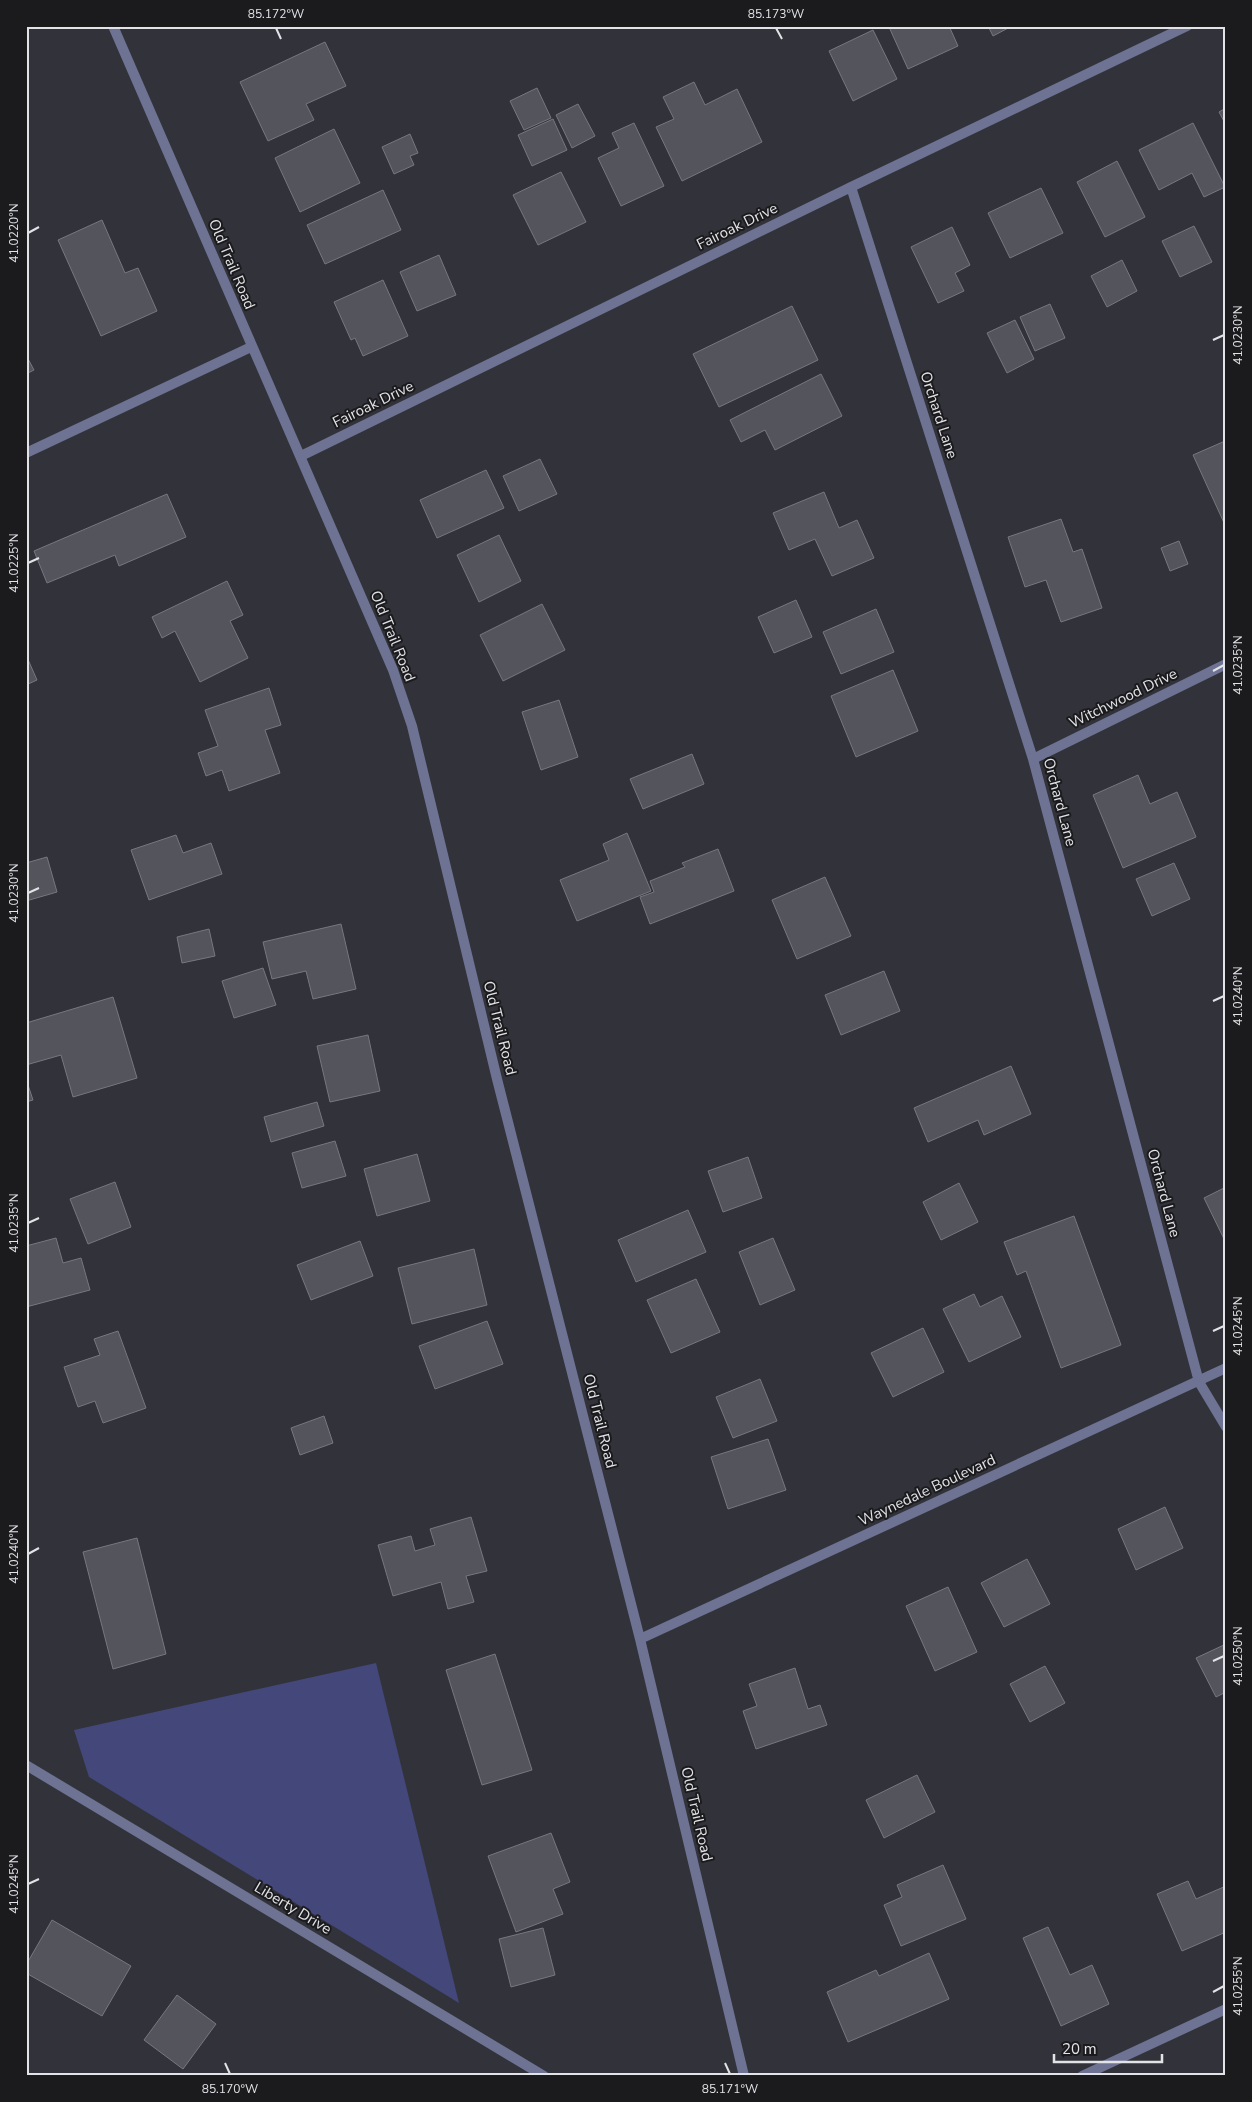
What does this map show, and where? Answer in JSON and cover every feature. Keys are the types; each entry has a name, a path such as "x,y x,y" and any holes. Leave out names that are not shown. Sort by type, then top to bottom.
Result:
{"street":[{"name":"Old Trail Road","path":"113,26 393,670 412,726 497,1079 640,1639 744,2076"},
{"name":"Fairoak Drive","path":"301,456 851,187 1187,26"},
{"name":"Orchard Lane","path":"851,187 1033,759 1198,1382 1226,1427"},
{"path":"26,453 251,347"},
{"name":"Witchwood Drive","path":"1033,759 1226,664"},
{"name":"Waynedale Boulevard","path":"640,1639 1226,1368"},
{"name":"Liberty Drive","path":"26,1766 544,2076"},
{"path":"1082,2076 1226,2009"}],"shaded area":[{"path":"376,1663 459,2003 89,1777 74,1730"}],"building":[{"path":"949,26 958,46 908,69 889,27"},
{"path":"988,26 1012,26 993,36"},
{"path":"873,30 897,79 853,101 829,51"},
{"path":"325,42 346,86 306,104 314,120 268,141 240,82"},
{"path":"694,82 705,105 737,89 762,142 682,181 656,127 674,119 663,97"},
{"path":"537,88 551,118 524,130 510,101"},
{"path":"578,104 595,136 572,148 556,115"},
{"path":"1226,108 1226,125 1219,112"},
{"path":"553,119 567,150 532,166 518,135"},
{"path":"634,123 664,186 621,206 598,158 619,148 612,133"},
{"path":"1193,123 1225,187 1204,197 1192,173 1159,190 1139,150"},
{"path":"334,129 360,183 300,212 275,158"},
{"path":"410,134 418,153 410,156 414,165 394,174 382,147"},
{"path":"1117,161 1145,217 1105,237 1077,182"},
{"path":"561,172 586,222 538,245 513,195"},
{"path":"1041,188 1063,233 1010,258 988,213"},
{"path":"383,190 401,230 325,264 307,225"},
{"path":"102,220 125,273 138,268 157,311 101,336 58,240"},
{"path":"1194,226 1212,262 1180,277 1162,241"},
{"path":"952,227 970,265 955,273 964,291 938,303 911,247"},
{"path":"439,255 456,295 417,311 400,272"},
{"path":"1122,260 1137,291 1107,307 1091,276"},
{"path":"383,280 408,336 363,356 355,338 351,340 334,302"},
{"path":"1050,304 1065,338 1035,351 1020,317"},
{"path":"792,306 818,360 719,407 693,354"},
{"path":"1015,320 1034,359 1007,373 987,333"},
{"path":"26,355 34,370 26,374"},
{"path":"821,374 842,416 775,450 765,430 741,442 730,420"},
{"path":"1225,441 1226,443 1225,525 1193,455"},
{"path":"540,459 557,494 519,511 503,476"},
{"path":"486,470 504,508 437,538 420,500"},
{"path":"824,492 839,528 857,520 874,558 832,576 815,539 789,550 773,513"},
{"path":"167,494 186,537 119,566 115,555 47,583 34,551"},
{"path":"1061,519 1073,552 1082,549 1102,608 1061,622 1046,580 1025,587 1008,537"},
{"path":"499,535 521,581 479,602 457,555"},
{"path":"1179,541 1188,564 1170,571 1161,548"},
{"path":"227,581 243,615 230,621 248,658 200,682 175,631 162,638 152,617"},
{"path":"796,600 812,637 774,653 758,617"},
{"path":"542,604 565,650 503,681 480,635"},
{"path":"876,609 894,652 841,674 823,632"},
{"path":"26,655 37,680 26,685"},
{"path":"893,670 918,731 856,757 831,696"},
{"path":"269,688 281,725 265,730 280,773 229,791 222,770 206,776 198,753 218,746 205,710"},
{"path":"559,700 578,757 541,770 522,712"},
{"path":"692,754 704,784 643,809 630,779"},
{"path":"1138,775 1150,804 1177,792 1196,837 1123,868 1093,795"},
{"path":"627,833 651,891 577,921 560,880 609,860 603,844"},
{"path":"176,835 183,853 211,843 222,874 149,900 131,850"},
{"path":"718,849 734,891 650,924 640,897 654,892 650,881 685,867 682,863"},
{"path":"47,857 57,892 26,901 26,863"},
{"path":"1174,863 1190,899 1152,916 1136,879"},
{"path":"825,877 851,936 797,959 772,900"},
{"path":"341,924 356,989 313,999 306,971 272,979 263,942"},
{"path":"209,929 215,956 182,963 177,937"},
{"path":"263,968 276,1005 234,1018 222,981"},
{"path":"884,971 900,1011 841,1035 825,995"},
{"path":"113,997 137,1078 73,1097 61,1055 26,1065 26,1023"},
{"path":"368,1035 380,1091 330,1102 317,1046"},
{"path":"1011,1066 1031,1114 984,1135 978,1120 928,1142 914,1108"},
{"path":"26,1079 33,1100 26,1102"},
{"path":"317,1102 324,1126 271,1142 264,1117"},
{"path":"335,1141 346,1176 302,1188 292,1153"},
{"path":"417,1154 430,1201 377,1216 364,1169"},
{"path":"748,1157 762,1198 723,1212 708,1171"},
{"path":"115,1182 131,1227 88,1244 70,1199"},
{"path":"959,1183 978,1222 941,1240 923,1202"},
{"path":"1226,1187 1226,1243 1204,1198"},
{"path":"688,1210 706,1252 636,1282 618,1240"},
{"path":"1074,1216 1121,1345 1061,1368 1026,1271 1017,1275 1004,1242"},
{"path":"56,1238 63,1263 81,1258 90,1290 26,1307 26,1246"},
{"path":"773,1238 795,1290 760,1305 739,1252"},
{"path":"360,1241 373,1276 311,1300 297,1265"},
{"path":"474,1249 487,1305 412,1324 398,1268"},
{"path":"696,1279 720,1332 671,1353 647,1300"},
{"path":"974,1294 980,1307 1002,1296 1021,1337 969,1362 943,1309"},
{"path":"487,1321 503,1364 435,1389 419,1346"},
{"path":"923,1328 944,1372 893,1397 871,1353"},
{"path":"118,1331 146,1408 103,1423 95,1401 78,1407 64,1367 100,1355 94,1339"},
{"path":"760,1379 777,1421 733,1438 716,1397"},
{"path":"324,1416 333,1443 300,1455 291,1428"},
{"path":"768,1439 786,1490 728,1509 711,1457"},
{"path":"1165,1507 1183,1548 1136,1570 1118,1529"},
{"path":"471,1517 487,1571 466,1576 474,1602 448,1609 441,1582 393,1596 378,1545 411,1536 415,1551 435,1545 430,1529"},
{"path":"137,1538 166,1654 113,1669 83,1552"},
{"path":"1027,1559 1050,1604 1004,1627 981,1583"},
{"path":"948,1587 977,1652 935,1671 906,1606"},
{"path":"1226,1644 1226,1692 1216,1697 1196,1658"},
{"path":"495,1654 532,1770 482,1785 446,1670"},
{"path":"1045,1666 1065,1703 1030,1722 1010,1684"},
{"path":"795,1668 808,1709 820,1705 827,1725 756,1749 743,1711 757,1706 749,1684"},
{"path":"917,1775 935,1812 884,1838 866,1800"},
{"path":"551,1833 570,1882 553,1889 563,1914 516,1932 488,1856"},
{"path":"943,1865 966,1919 901,1946 884,1905 902,1897 897,1885"},
{"path":"1188,1881 1196,1899 1226,1886 1226,1932 1182,1951 1157,1894"},
{"path":"52,1920 131,1966 102,2016 26,1973 26,1965"},
{"path":"1048,1927 1070,1975 1092,1965 1109,2004 1061,2026 1023,1938"},
{"path":"543,1928 555,1975 511,1987 499,1939"},
{"path":"929,1953 949,1999 848,2042 827,1992 876,1970 879,1976"},
{"path":"177,1995 216,2024 183,2069 144,2040"}]}
